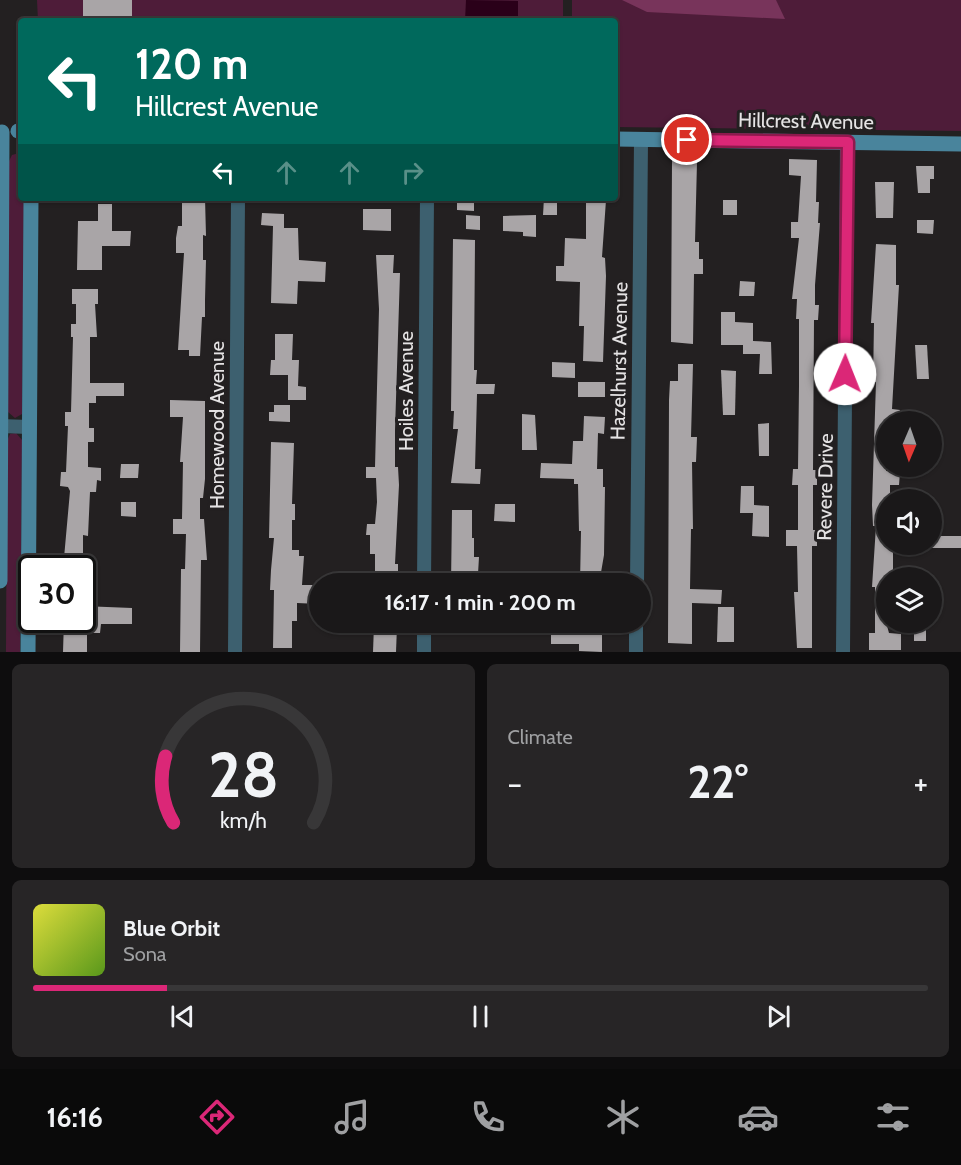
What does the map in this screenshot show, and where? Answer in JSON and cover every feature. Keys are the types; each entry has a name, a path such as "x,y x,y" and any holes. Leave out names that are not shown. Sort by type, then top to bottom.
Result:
{"main road":[{"path":"0,581 1,426 10,132"},
{"name":"Hillcrest Avenue","path":"618,139 961,144"},
{"path":"28,652 31,201"}],"street":[{"name":"Hazelhurst Avenue","path":"636,573 641,140"},
{"name":"Revere Drive","path":"843,652 848,142"},
{"name":"Homewood Avenue","path":"235,652 238,201"},
{"name":"Hoiles Avenue","path":"424,573 427,201"},
{"path":"1,426 29,426"},
{"path":"424,633 424,652"},
{"path":"636,633 636,652"}],"shaded area":[{"path":"37,0 563,0 563,18 38,18"},
{"path":"466,0 518,1 518,18 465,18"},
{"path":"572,0 961,0 961,131 618,127 618,18 572,18"},
{"path":"622,0 776,0 785,19 647,12"},
{"path":"18,153 18,201 24,201 22,414 15,418 8,412 9,161 12,155"},
{"path":"16,433 22,440 21,555 18,555 20,652 6,652 7,441 10,434"}],"building":[{"path":"83,0 132,0 132,18 83,18"},
{"path":"789,159 817,160 816,202 819,202 818,223 820,223 815,285 815,305 819,305 818,320 814,320 813,470 817,470 817,485 813,485 813,530 817,530 817,546 812,546 812,648 797,648 794,592 798,592 797,546 786,546 786,530 798,530 798,485 792,485 793,469 798,469 799,319 796,319 797,299 792,299 799,238 791,238 791,222 798,222 801,176 789,175"},
{"path":"672,161 697,162 695,242 699,242 699,259 703,259 703,274 694,274 693,344 671,342"},
{"path":"916,166 934,166 934,179 930,179 930,193 918,193"},
{"path":"875,182 894,182 893,218 876,218"},
{"path":"723,200 737,200 737,215 723,215"},
{"path":"182,201 205,201 206,236 203,235 203,260 206,260 205,317 202,317 200,356 189,356 189,350 178,350 184,253 176,253 176,238 178,226 182,226"},
{"path":"457,201 474,201 474,211 457,210"},
{"path":"544,201 557,201 557,215 543,215"},
{"path":"586,201 606,201 602,257 605,258 606,276 603,362 583,361 584,326 579,326 580,282 556,281 556,266 564,266 565,238 586,239"},
{"path":"98,204 112,204 112,231 131,231 130,246 102,246 102,270 77,270 78,221 98,221"},
{"path":"363,209 391,209 391,231 363,230"},
{"path":"262,213 284,214 284,228 298,228 299,260 326,262 325,282 298,281 297,304 271,303 273,226 261,225"},
{"path":"466,215 480,216 480,230 466,229"},
{"path":"536,215 536,237 523,236 523,232 503,231 503,216"},
{"path":"917,220 934,220 933,234 917,233"},
{"path":"453,239 475,240 474,370 477,370 476,384 495,384 494,394 477,394 475,469 481,469 480,484 451,483 458,429 453,429 454,411 451,411"},
{"path":"876,244 896,245 896,285 899,285 892,409 900,411 876,411 876,477 900,477 899,485 890,485 890,489 876,489 876,526 873,526 872,505 876,382 873,382 874,323 871,323"},
{"path":"376,255 394,255 393,273 400,273 395,430 395,467 398,467 399,485 395,564 398,564 398,573 375,573 375,554 370,554 370,535 366,535 367,524 375,524 377,502 376,478 366,478 366,467 375,467 379,309"},
{"path":"740,281 755,282 754,296 739,296"},
{"path":"72,289 98,289 98,304 95,304 97,337 90,337 90,383 124,383 124,396 96,396 96,403 89,403 89,428 94,428 94,442 88,442 88,467 101,468 101,481 97,480 96,492 90,492 88,536 83,535 83,555 64,555 70,491 68,487 60,486 61,472 66,472 68,426 65,426 65,412 71,412 73,337 71,337 71,324 76,324 76,304 72,304"},
{"path":"721,312 735,312 735,322 753,323 753,341 771,342 772,374 759,374 760,354 743,354 743,345 721,345"},
{"path":"275,334 293,334 292,360 299,360 298,386 306,387 306,400 288,400 288,375 270,375 271,360 275,360"},
{"path":"915,345 927,345 929,379 917,379"},
{"path":"552,362 575,363 575,378 552,377"},
{"path":"678,364 693,364 691,437 697,437 696,462 692,462 693,529 691,529 690,589 722,590 721,604 692,603 692,644 668,643 669,400 670,381 678,381"},
{"path":"721,370 736,371 735,415 723,415"},
{"path":"578,382 605,382 605,397 578,397"},
{"path":"170,400 205,401 205,479 203,498 200,498 200,519 204,519 207,560 201,560 200,652 180,652 181,569 185,569 186,534 173,534 173,519 182,519 183,462 180,462 183,417 170,417"},
{"path":"274,405 290,405 290,422 269,421 269,412 274,412"},
{"path":"522,414 535,415 537,450 522,450"},
{"path":"584,416 605,417 604,434 598,433 597,469 603,469 603,487 605,487 604,555 601,573 580,573 581,531 579,531 578,484 574,484 574,479 540,478 541,463 572,464 573,441 583,441"},
{"path":"769,423 769,456 759,456 758,424"},
{"path":"271,442 294,443 292,504 295,504 295,520 292,520 292,550 299,550 299,556 304,556 302,585 309,585 309,604 297,603 297,621 292,621 292,648 273,648 274,590 270,590 274,538 269,538"},
{"path":"121,464 139,464 138,478 120,478"},
{"path":"741,486 754,486 754,505 769,506 769,537 752,536 753,513 740,513"},
{"path":"121,502 136,502 136,517 121,516"},
{"path":"495,504 515,504 515,522 494,521"},
{"path":"452,510 472,510 472,538 474,538 474,557 479,557 478,573 451,573"},
{"path":"876,526 876,555 893,555 893,567 876,567 876,633 901,634 901,650 869,650 869,633 875,633 875,587 872,587"},
{"path":"942,536 961,536 961,548 942,548"},
{"path":"96,607 132,608 132,624 101,624 100,633 96,633"},
{"path":"718,607 734,607 734,642 717,642"},
{"path":"64,633 87,633 87,652 63,652"},
{"path":"374,633 397,633 396,652 373,652"},
{"path":"551,633 602,633 602,652 579,651 579,644 551,644"},
{"path":"914,633 926,633 926,641 914,641"}],"route":[{"path":"687,140 848,142 845,374"}]}
